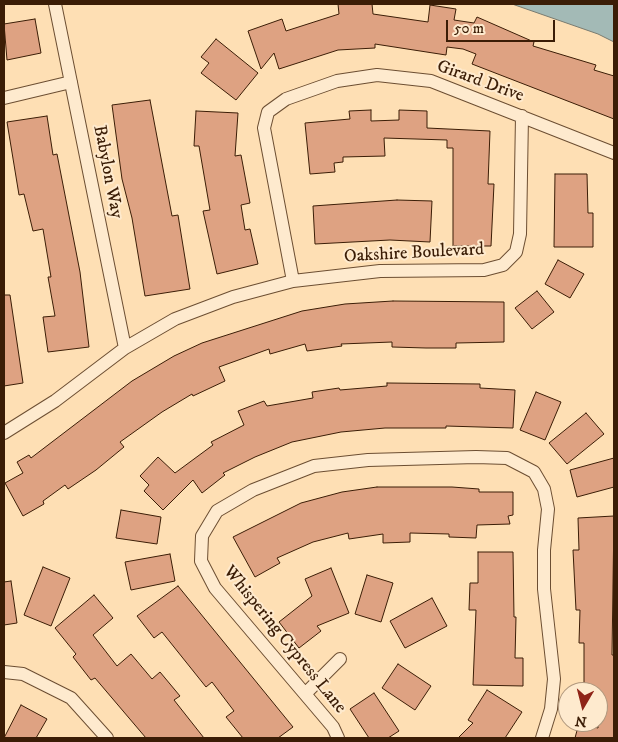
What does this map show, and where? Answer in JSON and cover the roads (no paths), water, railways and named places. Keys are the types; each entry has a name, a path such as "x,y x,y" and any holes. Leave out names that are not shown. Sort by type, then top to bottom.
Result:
{"street":[{"name":"Babylon Way","path":"55,4 125,348"},
{"name":"Girard Drive","path":"293,282 264,128 268,112 286,99 337,81 377,75 431,81 614,153"},
{"path":"4,98 71,82"},
{"name":"Oakshire Boulevard","path":"4,434 55,401 125,348 175,319 233,297 293,282 380,270 484,270 504,265 516,252 520,234 522,116"},
{"name":"Whispering Cypress Lane","path":"338,738 333,727 306,693 215,588 201,561 202,536 217,511 253,490 314,466 368,460 507,458 534,472 544,488 548,509 544,550 544,589 554,679 551,709 542,738"},
{"path":"306,693 340,659"},
{"path":"4,672 23,674 71,698 107,738"}],"water":[{"path":"512,4 614,4 614,42 598,34"}]}
